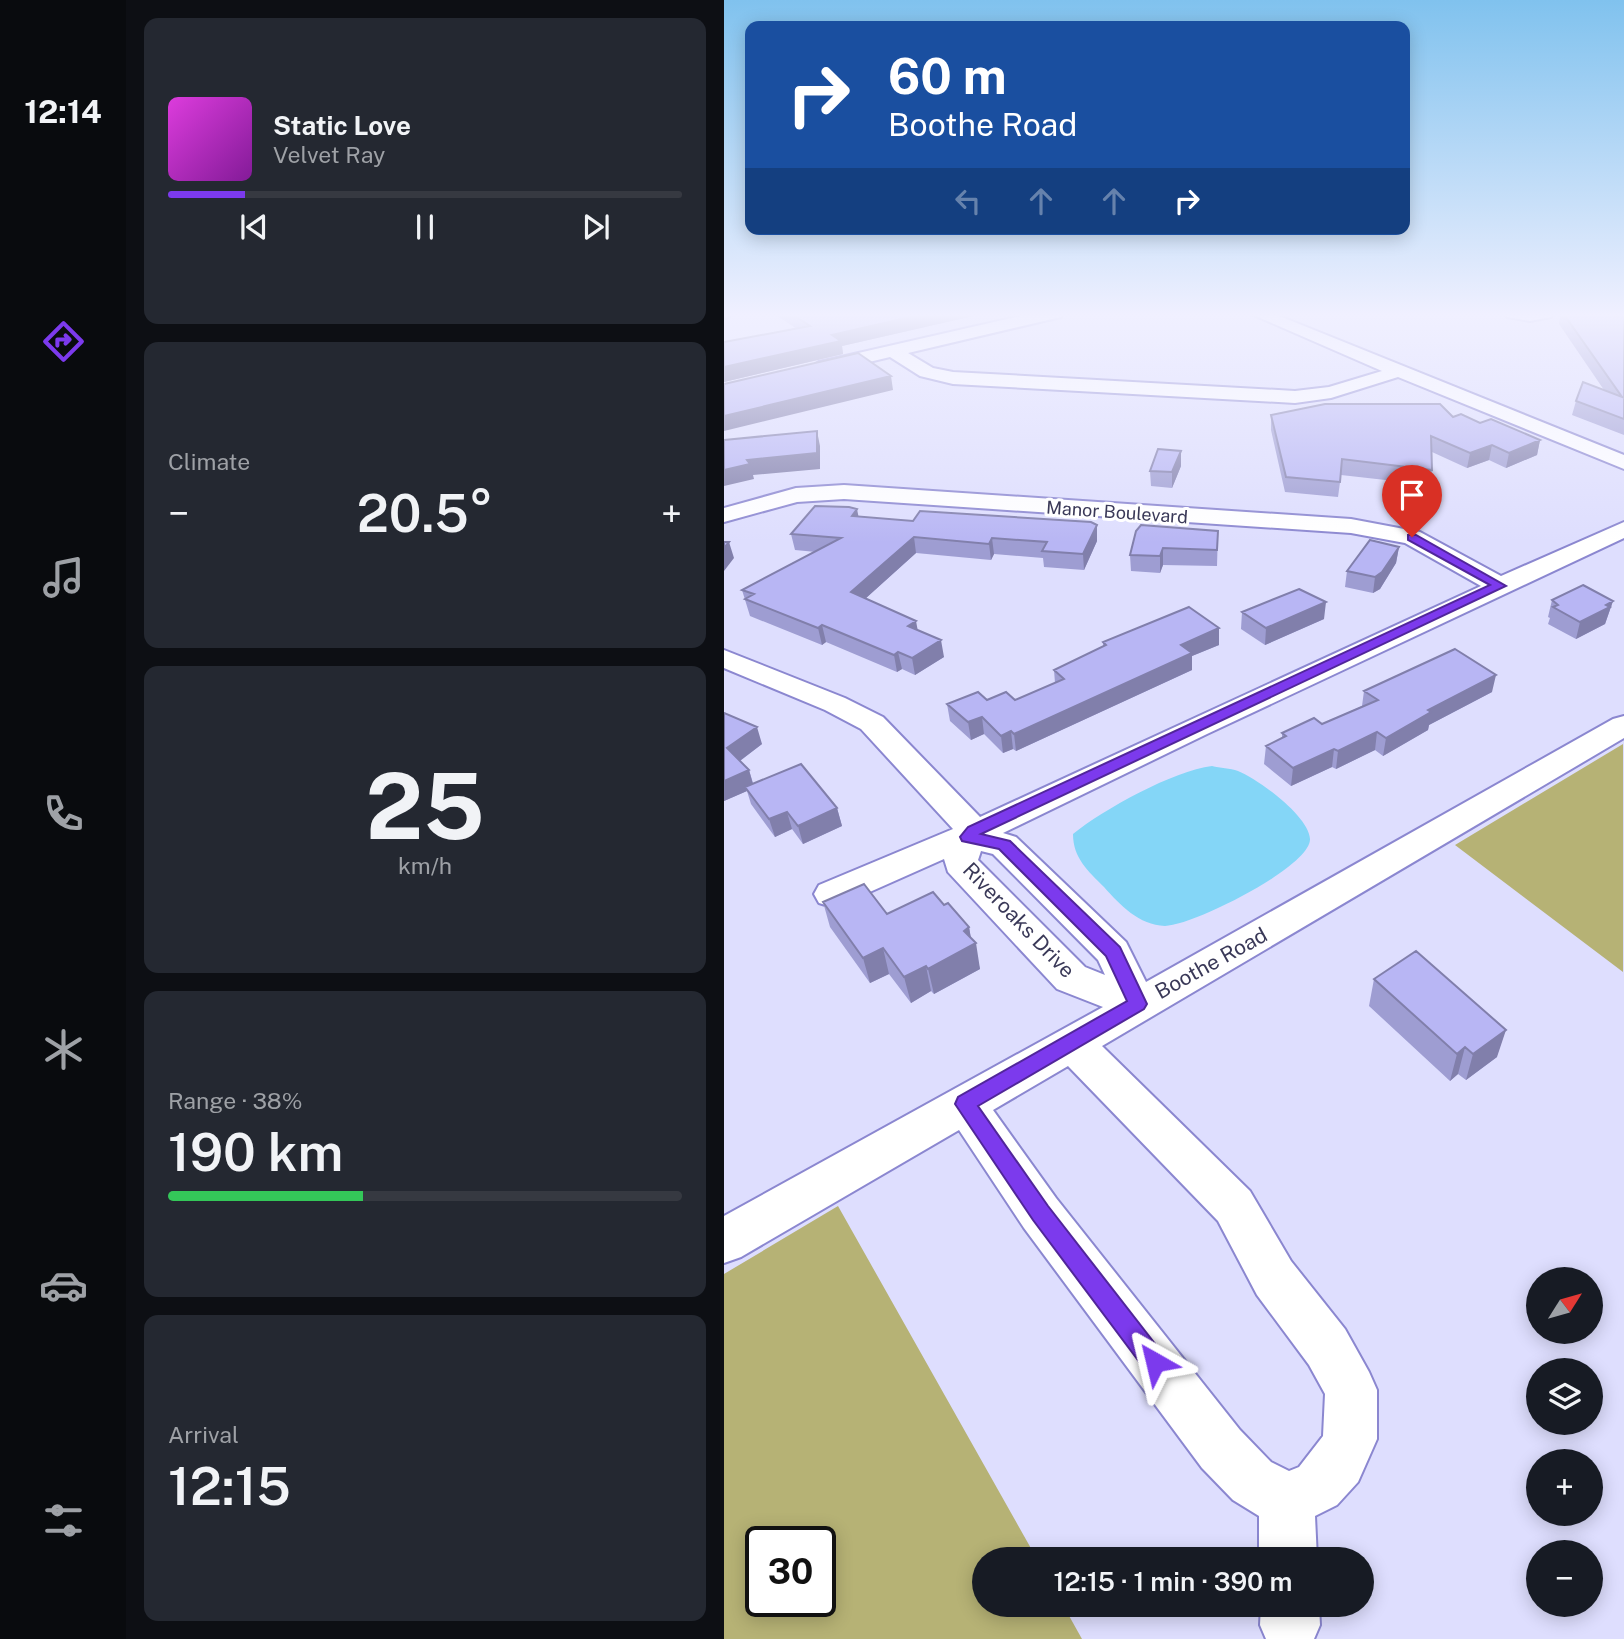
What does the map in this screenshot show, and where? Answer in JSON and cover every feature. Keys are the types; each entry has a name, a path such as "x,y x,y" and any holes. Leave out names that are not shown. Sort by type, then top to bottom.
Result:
{"street":[{"path":"1147,389 1257,396 1314,395 1334,389"},
{"path":"1445,389 1624,463"},
{"name":"Manor Boulevard","path":"724,515 796,495 844,492 1352,526 1412,537 1500,586"},
{"path":"832,894 971,834 1624,529"},
{"path":"724,658 872,723 971,834 1004,845 1113,952 1137,1004"},
{"name":"Boothe Road","path":"724,1241 1070,1042 1330,897 1624,725"},
{"name":"Riveroaks Drive","path":"971,834 960,863 1070,978 1137,1004"},
{"path":"1070,1042 1234,1206 1275,1278 1327,1347 1350,1390 1350,1439 1339,1463 1318,1486 1287,1501"},
{"path":"965,1104 1040,1213 1221,1449 1252,1481 1287,1501"},
{"path":"1287,1501 1288,1547"}],"shaded area":[{"path":"1623,744 1623,972 1455,845"},
{"path":"838,1206 1030,1547 972,1547 972,1617 1070,1617 1082,1639 724,1639 724,1274"}],"water":[{"path":"1212,766 1238,771 1258,782 1292,809 1310,839 1305,851 1272,879 1199,916 1165,926 1138,918 1123,907 1087,870 1076,850 1073,834 1140,792 1178,775"}],"building":[{"path":"724,389 835,389 724,416"},
{"path":"1580,389 1602,389 1622,397 1617,389 1624,389 1624,419 1576,401"},
{"path":"1325,404 1440,404 1453,417 1461,414 1480,423 1491,419 1540,440 1509,453 1492,445 1470,453 1431,436 1432,470 1342,459 1340,482 1286,477 1271,415"},
{"path":"817,431 817,453 747,460 750,464 724,470 724,440"},
{"path":"1158,449 1181,451 1172,472 1150,471"},
{"path":"815,506 857,509 852,516 913,521 920,511 1091,522 1097,525 1083,554 1042,551 1047,542 992,538 989,544 914,537 851,592 916,621 908,626 941,640 912,658 898,652 894,655 822,625 818,628 745,599 754,594 742,590 841,538 791,534"},
{"path":"1141,525 1218,531 1217,550 1163,548 1160,556 1130,555 1136,531"},
{"path":"1370,540 1399,547 1382,572 1375,577 1347,571"},
{"path":"1583,585 1613,601 1606,605 1610,607 1580,622 1553,607 1558,605 1552,600"},
{"path":"1299,589 1326,602 1266,628 1242,612"},
{"path":"1189,607 1219,628 1181,645 1192,653 1014,734 1011,731 1001,736 982,717 968,722 947,704 978,692 987,700 1006,692 1015,700 1064,679 1054,670 1106,645 1103,642"},
{"path":"1455,649 1496,675 1428,710 1431,712 1386,738 1377,732 1338,751 1334,749 1293,768 1266,746 1286,736 1282,733 1314,718 1322,724 1378,700 1364,691"},
{"path":"724,713 757,727 727,748 749,770 724,781"},
{"path":"801,764 837,808 798,826 787,812 769,819 745,787"},
{"path":"864,884 887,914 933,892 944,905 948,903 969,927 964,931 976,943 928,969 926,966 904,977 883,948 863,958 823,902"},
{"path":"1416,951 1506,1030 1473,1054 1465,1047 1457,1054 1374,979"}],"route":[{"path":"1155,1362 1040,1213 965,1104 1137,1004 1113,952 1004,845 968,837 974,831 1500,586 1412,537"}]}
